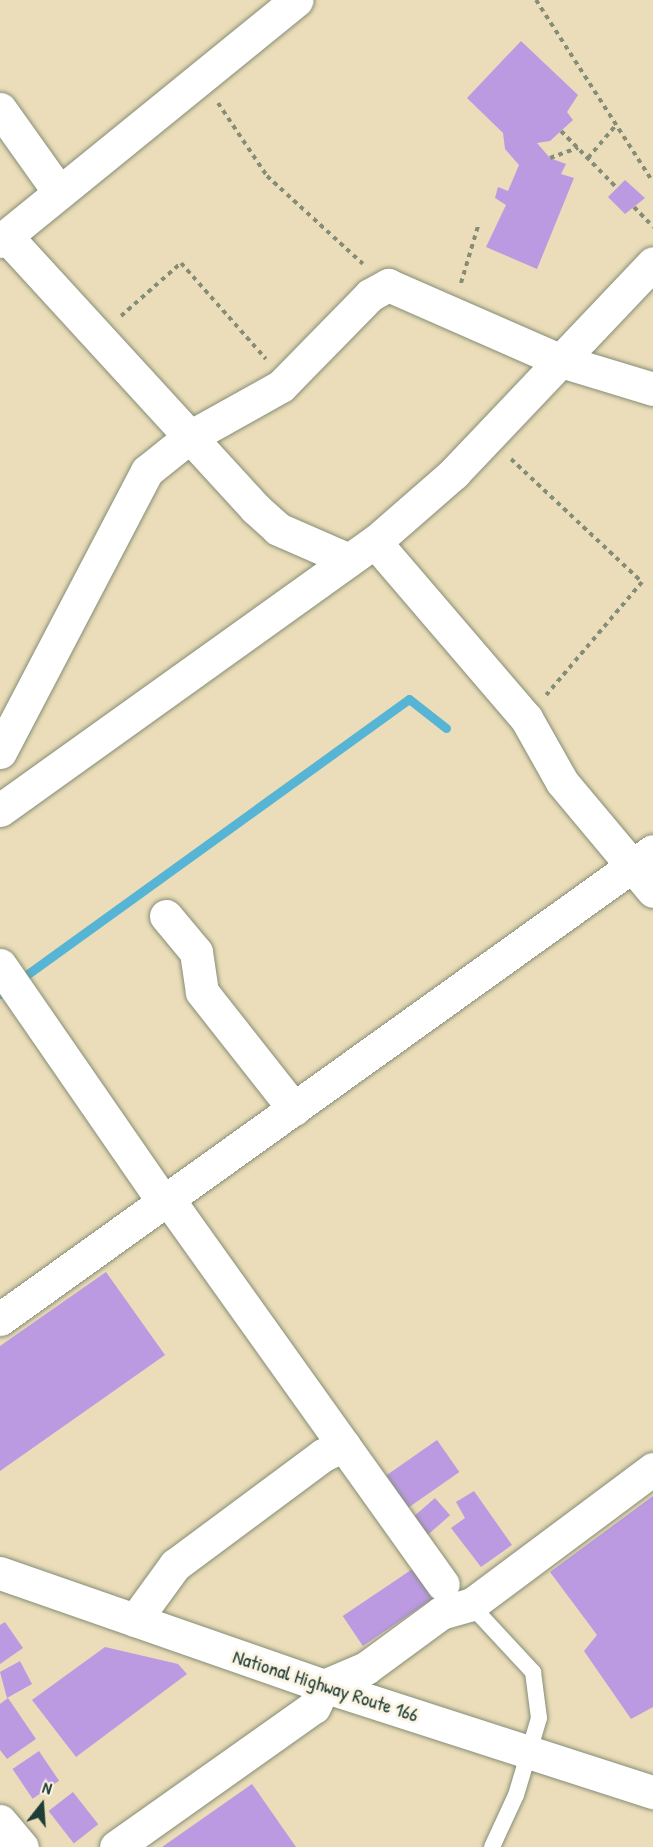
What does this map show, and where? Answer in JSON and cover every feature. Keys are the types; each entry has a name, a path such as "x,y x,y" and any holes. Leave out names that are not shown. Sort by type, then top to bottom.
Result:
{"main road":[{"path":"297,0 200,82 3,238 188,438 278,529 362,551 526,718 562,782 613,848 644,858"},
{"path":"0,109 59,192"},
{"path":"0,810 362,551 488,438 653,263"},
{"path":"0,752 147,471 188,438 281,386 370,295 388,285 453,310 561,361 653,389"},
{"path":"644,858 653,891"},
{"path":"0,1319 644,858"},
{"path":"166,916 196,952 202,992 294,1109"},
{"path":"8,979 443,1584"},
{"path":"135,1620 174,1565 323,1455 344,1445"},
{"path":"116,1847 314,1707 324,1686 366,1668 441,1613 472,1604 653,1470"},
{"name":"National Highway Route 166","path":"0,1573 324,1686 528,1749 653,1792"},
{"path":"0,1821 22,1847"}],"lane":[{"path":"443,1584 472,1604 532,1672 539,1718 516,1795 492,1847"}],"path":[{"path":"536,0 653,182"},
{"path":"200,82 267,176 388,285"},
{"path":"588,158 616,125"},
{"path":"561,131 617,188"},
{"path":"550,158 578,148"},
{"path":"634,207 653,227"},
{"path":"453,310 478,226"},
{"path":"95,339 181,263 264,354 281,386"},
{"path":"488,438 642,582 526,718"}],"building":[{"path":"521,41 578,95 567,112 573,120 550,141 537,143 550,158 566,164 561,174 574,178 537,269 486,247 506,205 495,198 498,187 508,191 519,165 505,149 503,133 467,98"},
{"path":"625,180 645,198 625,214 608,197"},
{"path":"106,1272 165,1355 0,1471 0,1346"},
{"path":"437,1440 459,1472 409,1508 386,1476"},
{"path":"474,1491 512,1545 481,1567 451,1528 465,1518 456,1502"},
{"path":"653,1496 653,1707 631,1719 584,1651 597,1635 550,1572"},
{"path":"435,1498 450,1515 427,1535 412,1518"},
{"path":"414,1568 434,1598 363,1646 343,1616"},
{"path":"5,1622 23,1648 0,1664 0,1625"},
{"path":"105,1647 178,1664 187,1674 76,1757 32,1700"},
{"path":"20,1661 32,1684 7,1698 0,1672"},
{"path":"8,1698 36,1739 7,1759 0,1750 0,1704"},
{"path":"39,1751 59,1781 33,1799 12,1769"},
{"path":"252,1784 296,1847 162,1847"},
{"path":"73,1792 98,1824 74,1843 49,1811"}],"waterway":[{"path":"0,994 409,699 446,728"}]}
